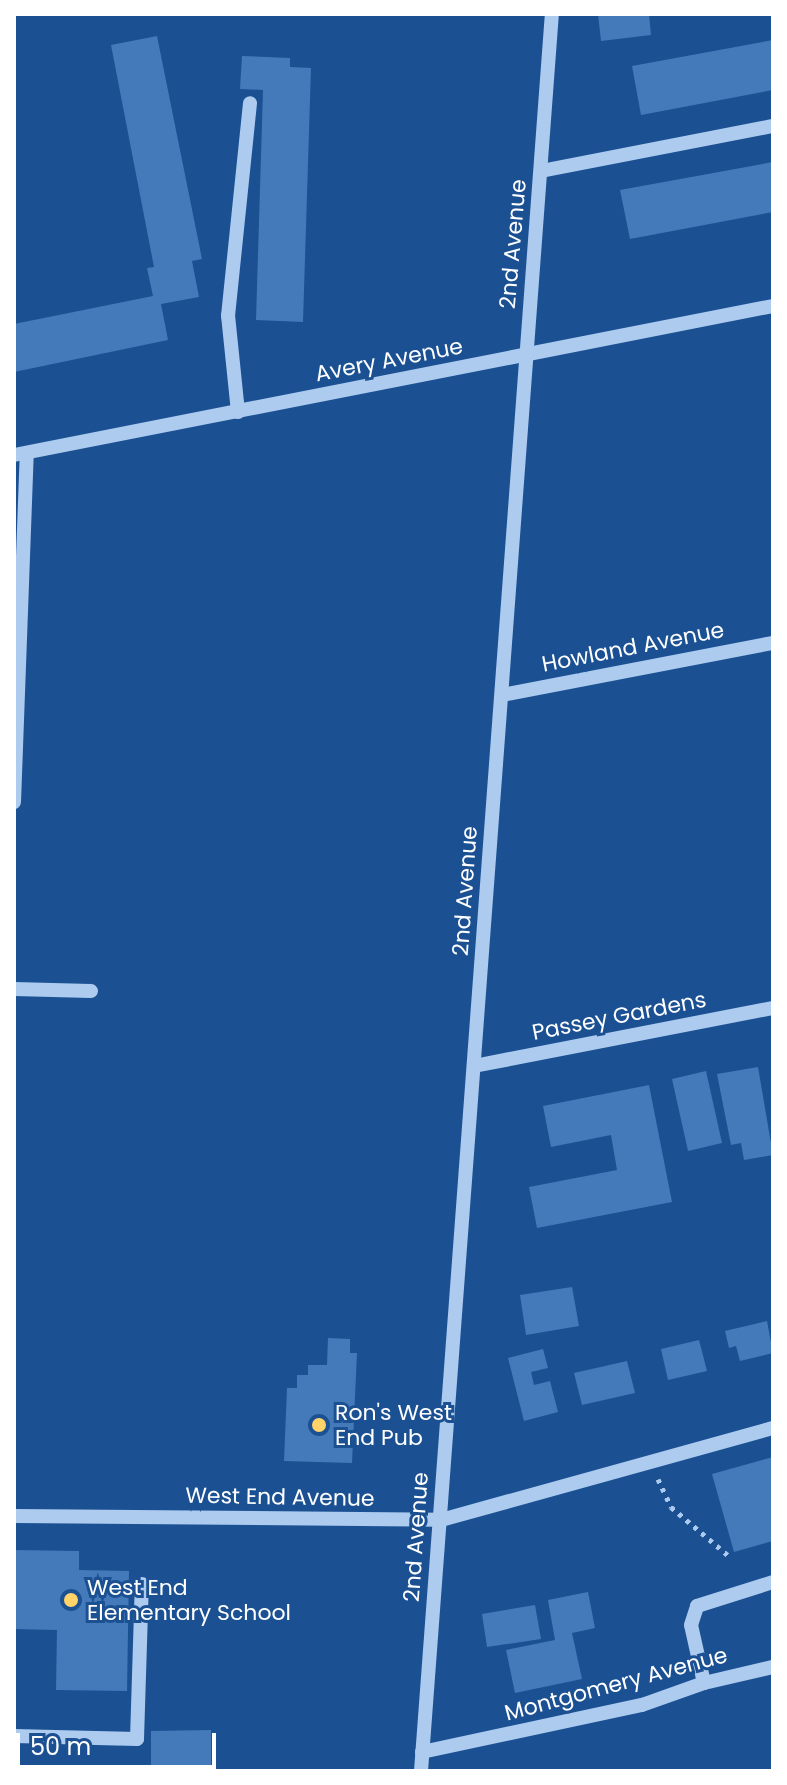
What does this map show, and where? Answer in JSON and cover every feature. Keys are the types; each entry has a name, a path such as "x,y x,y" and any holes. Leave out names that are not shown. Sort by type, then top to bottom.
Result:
{"street":[{"name":"2nd Avenue","path":"421,1771 552,14"},
{"path":"238,412 228,316 250,103"},
{"path":"541,171 773,126"},
{"name":"Avery Avenue","path":"20,454 773,306"},
{"path":"14,802 20,454"},
{"name":"Howland Avenue","path":"502,695 773,643"},
{"path":"14,989 91,991"},
{"name":"Passey Gardens","path":"474,1066 773,1008"},
{"name":"West End Avenue","path":"14,1516 441,1520 773,1428"},
{"path":"704,1683 691,1625 697,1606 773,1582"},
{"path":"14,1736 137,1739 142,1584"},
{"name":"Montgomery Avenue","path":"422,1752 642,1705 704,1683 773,1667"}],"path":[{"path":"654,1461 666,1501 729,1556"}],"building":[{"path":"598,14 649,14 651,35 601,41"},
{"path":"157,36 202,259 192,261 199,297 161,304 168,340 14,372 14,324 153,296 147,268 154,267 111,45"},
{"path":"773,40 773,90 641,115 632,66"},
{"path":"242,56 290,58 290,67 311,68 303,322 256,320 263,90 240,89"},
{"path":"773,162 773,212 630,239 620,190"},
{"path":"758,1067 773,1155 744,1160 741,1143 731,1145 717,1074"},
{"path":"706,1071 722,1143 688,1151 672,1079"},
{"path":"649,1085 672,1202 537,1228 529,1187 617,1170 611,1135 551,1147 543,1106"},
{"path":"572,1287 579,1326 526,1335 520,1295"},
{"path":"767,1321 773,1353 740,1361 736,1346 729,1348 725,1331"},
{"name":"Ron's West End Pub","path":"328,1338 350,1339 350,1353 357,1353 352,1463 284,1461 287,1388 297,1388 297,1375 308,1375 308,1365 327,1365"},
{"path":"699,1340 707,1371 668,1380 661,1349"},
{"path":"543,1349 548,1368 531,1372 534,1385 550,1381 558,1412 524,1421 508,1358"},
{"path":"627,1361 635,1393 582,1405 574,1373"},
{"path":"773,1457 773,1541 734,1552 712,1474"},
{"name":"West End Elementary School","path":"14,1550 79,1551 79,1570 129,1571 127,1691 56,1690 57,1630 14,1629"},
{"path":"588,1592 595,1628 572,1633 582,1679 515,1693 506,1650 555,1640 548,1600"},
{"path":"535,1605 541,1639 487,1647 482,1614"},
{"path":"211,1730 211,1771 151,1771 151,1731"}],"place":[{"name":"Ron's West End Pub","path":"319,1425"},
{"name":"West End Elementary School","path":"71,1600"}]}
